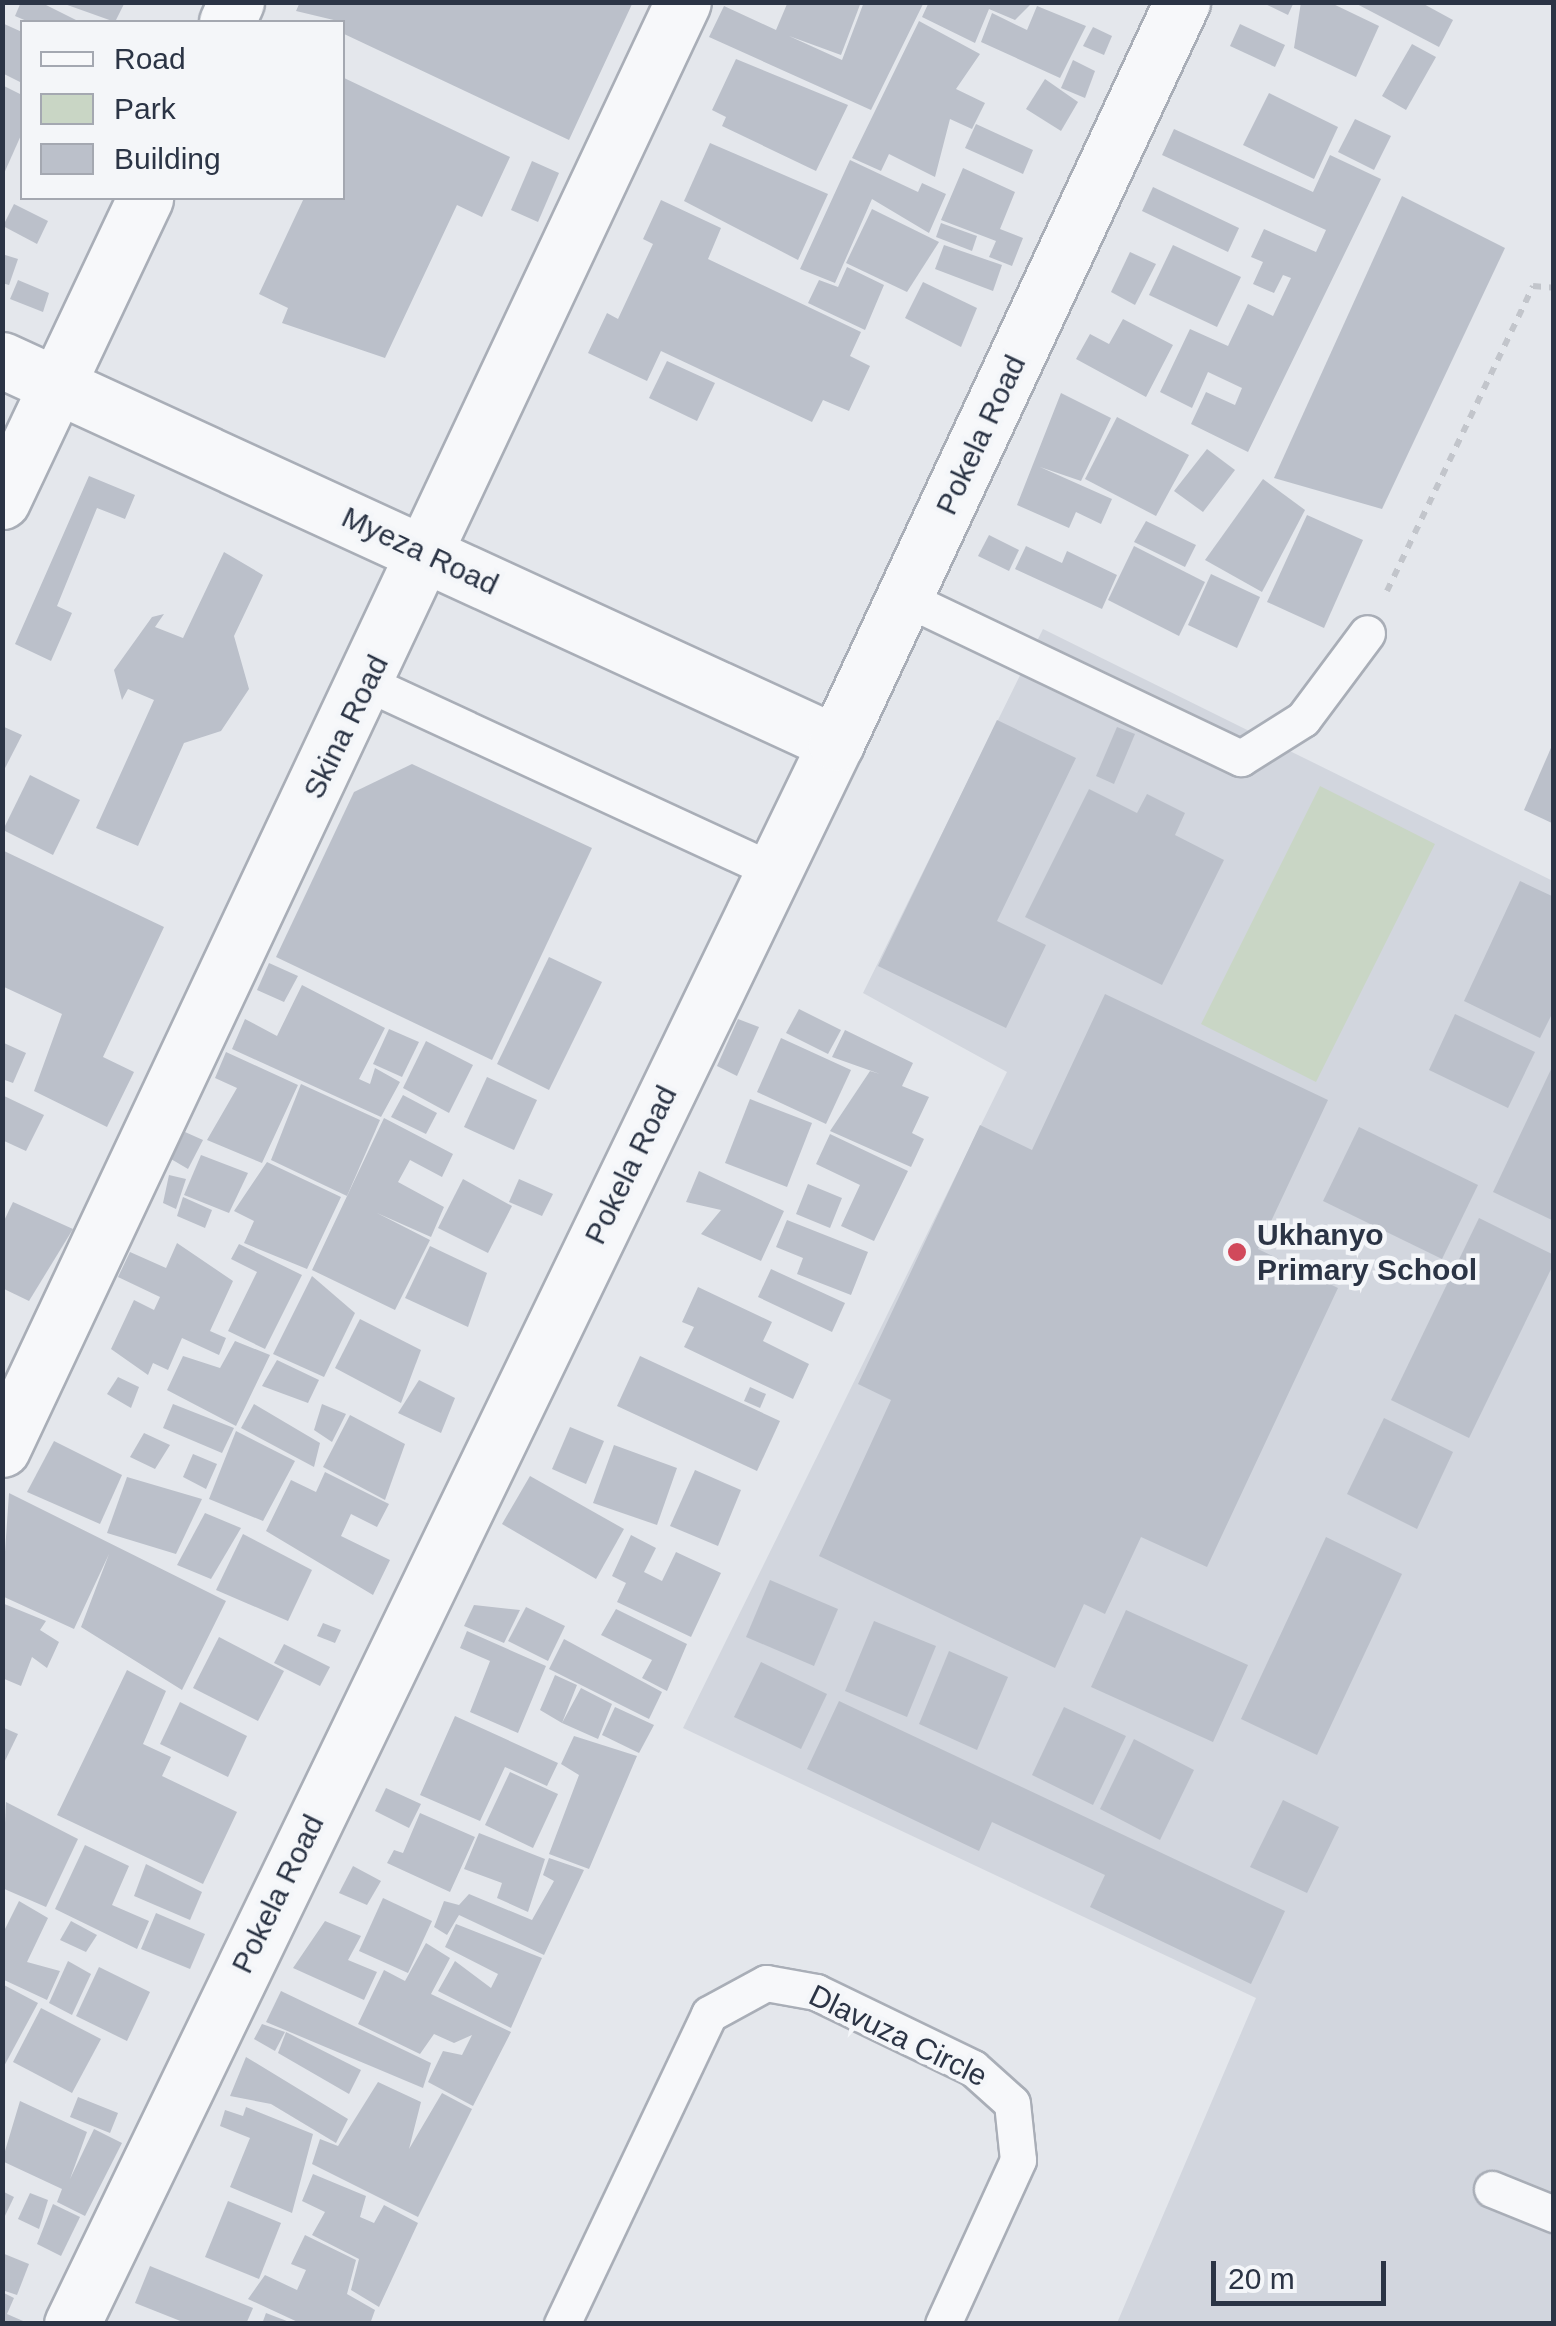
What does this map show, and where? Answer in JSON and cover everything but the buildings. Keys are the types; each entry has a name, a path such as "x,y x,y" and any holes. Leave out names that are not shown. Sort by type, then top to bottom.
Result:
{"street":[{"name":"Skina Road","path":"2,1450 24,1348 367,683 683,2"},
{"name":"Pokela Road","path":"72,2324 836,743 1182,2"},
{"path":"2,501 145,200"},
{"name":"Myeza Road","path":"2,360 836,743"}],"lane":[{"path":"905,598 1241,758 1268,749 1303,718 1367,633"},
{"path":"367,683 774,871"},
{"name":"Dlavuza Circle","path":"562,2324 708,2014 766,1983 816,1992 973,2068 1012,2103 1018,2160 943,2324"},
{"path":"1492,2189 1554,2214"}],"path":[{"path":"1367,633 1532,286 1554,288"}],"shaded area":[{"name":"Ukhanyo Primary School","path":"1043,629 1553,881 1553,2323 1117,2323 1256,1998 683,1728 1007,1072 863,993"}],"green space":[{"path":"1320,786 1435,844 1316,1082 1201,1024"}],"place":[{"name":"Ukhanyo Primary School","path":"1237,1252"}]}
